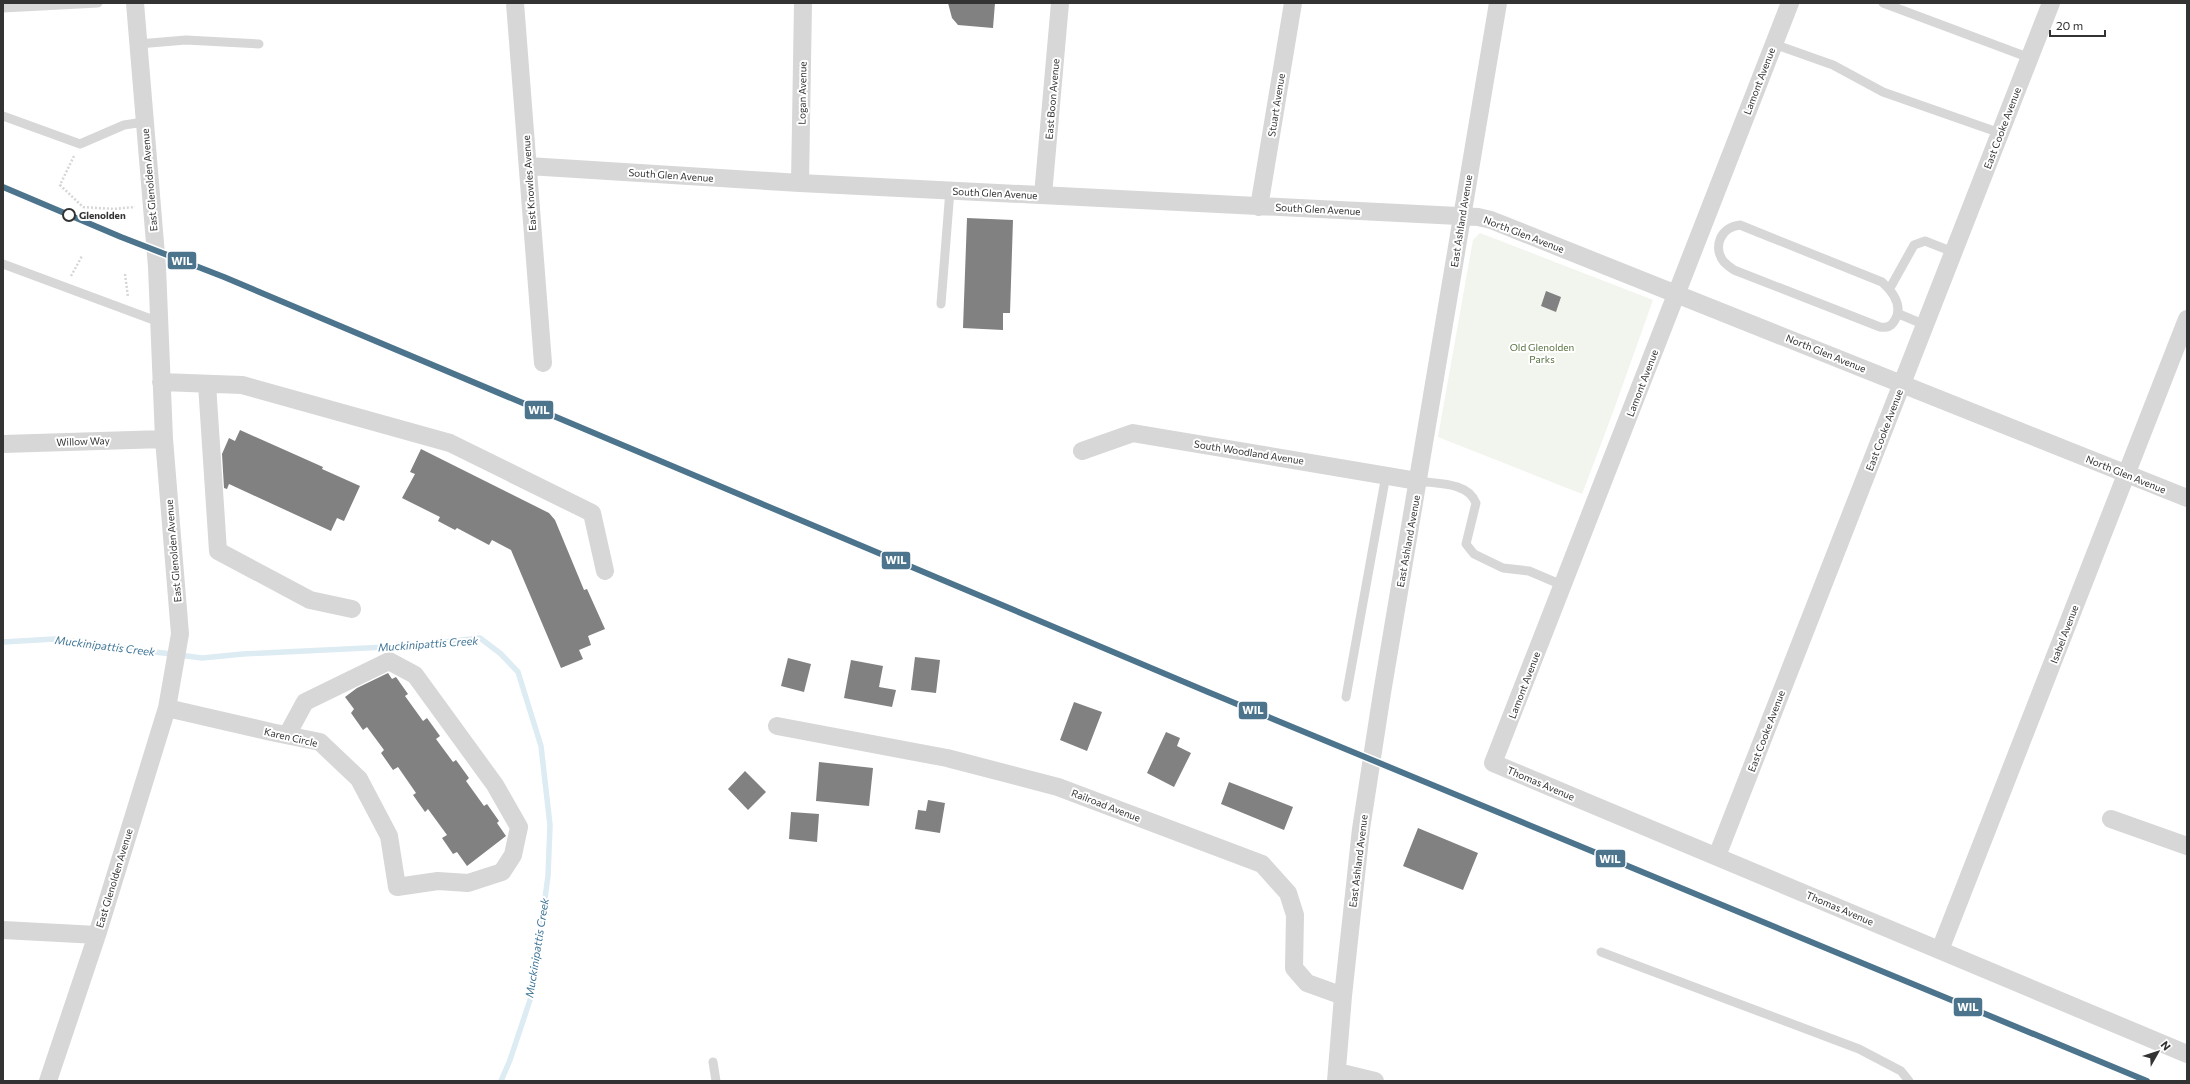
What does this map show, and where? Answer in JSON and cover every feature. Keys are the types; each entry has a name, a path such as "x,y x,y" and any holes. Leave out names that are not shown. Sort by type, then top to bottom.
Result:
{"street":[{"name":"East Glenolden Avenue","path":"48,1081 97,935 167,708 180,634 164,439 157,267 135,3"},
{"name":"East Knowles Avenue","path":"515,3 543,363"},
{"name":"Logan Avenue","path":"800,183 803,3"},
{"name":"East Boon Avenue","path":"1043,195 1060,3"},
{"name":"Stuart Avenue","path":"1259,207 1293,3"},
{"name":"East Ashland Avenue","path":"1337,1076 1343,996 1361,829 1382,693 1498,3"},
{"name":"Lamont Avenue","path":"1493,763 1676,294 1711,232 1774,44 1790,3"},
{"name":"East Cooke Avenue","path":"1717,856 2051,3"},
{"name":"South Glen Avenue","path":"528,166 800,183 1462,216"},
{"name":"North Glen Avenue","path":"1462,216 1491,220 2187,498"},
{"name":"Isabel Avenue","path":"1940,950 2187,319"},
{"path":"161,382 242,384 450,443 592,513 605,571"},
{"path":"207,384 218,550 310,600 352,609"},
{"name":"South Woodland Avenue","path":"1082,450 1133,433 1418,481"},
{"name":"Willow Way","path":"3,444 164,439"},
{"name":"Karen Circle","path":"167,708 287,735 320,742 359,779 389,836 397,887 438,881 468,883 502,872 513,855 519,828 495,785 415,675 389,661 305,702 287,735"},
{"name":"Railroad Avenue","path":"776,726 947,758 1058,787 1262,864 1288,893 1296,915 1294,968 1307,983 1343,996"},
{"name":"Thomas Avenue","path":"1493,763 2187,1054"},
{"path":"2111,819 2187,846"},
{"path":"3,930 97,935"},
{"path":"1337,1076 1376,1081"}],"lane":[{"path":"3,8 98,3"},
{"path":"1884,3 2030,58"},
{"path":"138,44 186,40 259,44"},
{"path":"1774,44 1833,65 1883,92 2000,133"},
{"path":"3,116 80,144 124,125 144,122"},
{"path":"941,304 950,190"},
{"path":"1732,226 1748,227 1882,282 1890,288 1898,305 1898,314 1892,325 1886,328 1880,327 1734,270 1724,262 1720,254 1718,244 1711,232 1732,226"},
{"path":"1890,288 1909,251 1914,245 1925,241 1953,252"},
{"path":"3,264 159,322"},
{"path":"1898,314 1925,325"},
{"path":"1346,697 1386,475"},
{"path":"1418,481 1460,488 1469,492 1473,497 1476,503 1466,544 1468,550 1503,568 1529,571 1562,585"},
{"path":"1601,952 1859,1049 1901,1071 1909,1081"},
{"path":"713,1062 716,1081"}],"path":[{"path":"80,144 60,185 83,207 113,209 136,207"},
{"path":"66,288 82,256"},
{"path":"125,274 131,312"}],"green space":[{"name":"Old Glenolden Parks","path":"1480,233 1653,300 1582,494 1438,437 1473,240"}],"building":[{"path":"948,3 995,3 993,28 958,25 952,18"},
{"path":"967,218 1013,220 1010,313 1003,313 1003,330 963,328"},
{"path":"1546,291 1561,297 1556,312 1541,306"},
{"path":"240,430 323,467 322,469 360,486 344,521 337,518 331,531 229,484 227,489 224,488 222,454 229,438 235,441"},
{"path":"421,449 549,513 555,520 584,590 587,589 605,629 588,636 591,645 579,650 583,659 561,668 511,550 492,540 489,545 457,528 455,530 438,521 440,517 402,498 415,474 410,472"},
{"path":"915,657 940,660 936,693 911,690"},
{"path":"788,658 811,664 804,692 781,686"},
{"path":"851,660 883,666 879,687 896,690 892,707 844,698"},
{"path":"388,673 392,679 396,677 408,694 405,696 423,721 427,718 440,736 436,739 453,762 456,760 469,778 466,781 484,806 487,804 499,821 497,823 506,836 467,866 457,852 453,854 442,838 447,835 428,809 425,812 413,795 416,793 398,767 393,770 381,753 384,750 367,727 363,730 351,713 354,709 345,697 357,688"},
{"path":"1074,702 1102,712 1087,751 1060,740"},
{"path":"1166,732 1180,738 1177,746 1191,753 1174,787 1147,773"},
{"path":"819,762 873,768 869,806 816,801"},
{"path":"745,771 766,792 748,810 728,789"},
{"path":"1229,782 1293,807 1284,830 1221,804"},
{"path":"928,800 945,803 940,833 915,829 918,810 926,811"},
{"path":"791,812 819,814 817,842 789,839"},
{"path":"1418,828 1478,853 1463,890 1403,866"}],"waterway":[{"name":"Muckinipattis Creek","path":"3,642 54,639 202,658 243,654 407,646 480,638 501,654 518,672 541,746 550,825 548,876 532,994 510,1060 501,1081"}],"transit line":[{"name":"WIL","path":"3,187 121,237 224,277 1208,692 2147,1081"}],"place":[{"name":"Glenolden","path":"69,215"}]}
